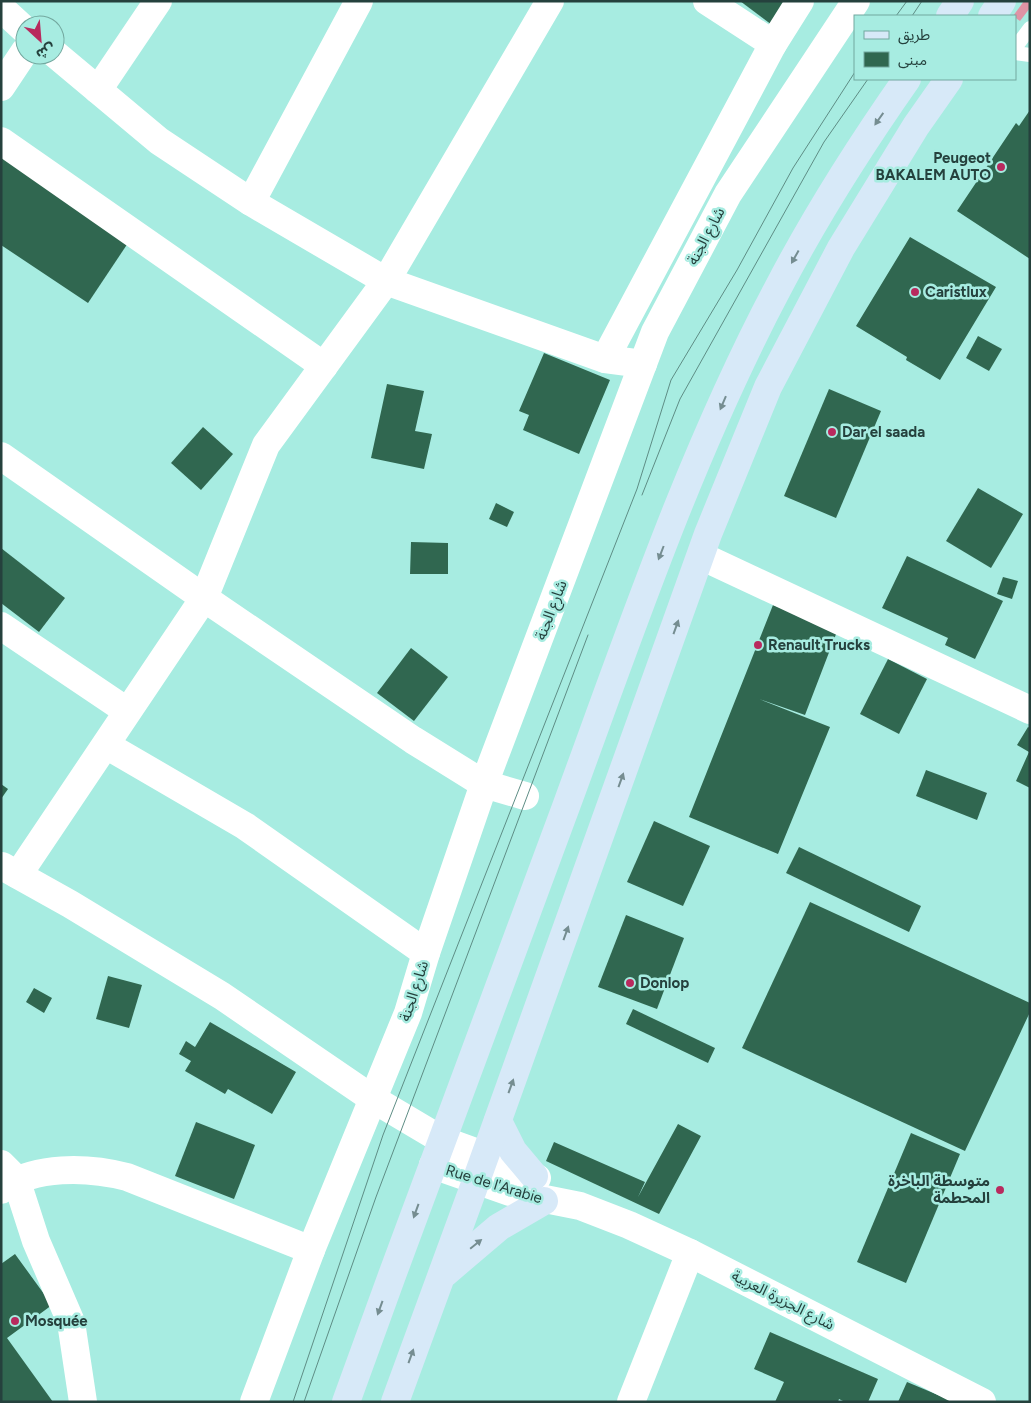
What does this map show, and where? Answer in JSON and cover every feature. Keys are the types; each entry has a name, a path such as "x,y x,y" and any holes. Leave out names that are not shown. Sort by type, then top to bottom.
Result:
{"main road":[{"path":"951,15 960,1"},
{"path":"993,15 1002,1"},
{"path":"346,1402 432,1165 689,481 734,378 777,289 814,223 863,143 906,80"},
{"path":"395,1402 701,556 768,388 842,248 916,126 948,80"},
{"path":"440,1277 539,1188 512,1151 498,1121"}],"street":[{"path":"98,90 158,1"},
{"path":"251,202 359,1"},
{"path":"9,870 106,745 204,598 266,445 386,281 550,1"},
{"path":"707,1 773,44"},
{"path":"605,359 773,44 800,1"},
{"name":"شارع الجنة","path":"254,1402 311,1250 408,1012 426,953 484,784 655,332 728,194 856,1"},
{"path":"1,8 15,21"},
{"path":"65,62 159,141 251,202 386,281 605,359 643,364"},
{"path":"1,87 16,65"},
{"path":"1,141 324,366"},
{"path":"1,456 412,740 484,784 525,796"},
{"path":"701,556 1030,710"},
{"path":"1,626 127,711"},
{"path":"106,745 245,826 426,953"},
{"name":"Rue de l'Arabie","path":"9,870 70,904 222,996 372,1099 442,1140 481,1168"},
{"name":"Rue de l'Arabie","path":"432,1165 481,1168 539,1188 580,1206"},
{"path":"83,1402 71,1322 6,1178 69,1169 100,1170 127,1177 311,1250"},
{"name":"شارع الجزيرة العربية","path":"580,1206 629,1225 690,1253 982,1402"},
{"path":"632,1402 690,1253"}],"lane":[{"path":"1016,47 1030,28"},
{"path":"1016,52 1030,55"}],"shaded area":[{"path":"1024,1 1030,1 1030,8 1020,21 1016,18 1016,15 1014,15"}],"building":[{"path":"740,1 789,1 772,25"},
{"path":"1030,110 1030,259 957,211 1016,123 1019,126"},
{"path":"1,154 130,240 88,303 1,245"},
{"path":"910,237 996,287 940,380 906,360 907,357 856,326"},
{"path":"978,336 1002,349 989,371 966,358"},
{"path":"544,353 610,380 579,454 523,430 529,415 519,411"},
{"path":"387,384 424,391 415,431 432,434 424,469 371,458"},
{"path":"829,389 881,411 836,518 784,496"},
{"path":"203,427 233,454 201,490 171,463"},
{"path":"978,488 1023,514 991,568 946,541"},
{"path":"496,503 514,512 507,527 489,519"},
{"path":"411,542 448,543 448,574 410,574"},
{"path":"1,548 65,598 39,632 1,603"},
{"path":"907,556 1003,601 975,659 945,645 948,638 882,608"},
{"path":"1003,577 1018,581 1012,599 997,594"},
{"path":"773,605 838,629 805,715 759,699 830,727 778,854 689,817"},
{"path":"411,648 448,677 414,721 377,693"},
{"path":"888,659 927,679 899,734 860,714"},
{"path":"1028,727 1030,728 1030,788 1016,781 1029,752 1017,745"},
{"path":"926,770 987,793 977,820 916,796"},
{"path":"1,784 8,789 1,799"},
{"path":"654,821 710,846 683,906 627,882"},
{"path":"799,847 921,906 909,932 786,873"},
{"path":"810,902 1030,1003 1030,1012 965,1151 742,1048"},
{"path":"626,915 684,938 657,1009 598,987"},
{"path":"108,976 142,985 129,1028 96,1019"},
{"path":"34,988 52,998 44,1013 26,1002"},
{"path":"633,1009 715,1048 708,1063 626,1024"},
{"path":"210,1022 296,1072 272,1114 228,1089 225,1094 185,1071 191,1061 179,1054 186,1041 195,1047"},
{"path":"196,1122 255,1145 234,1199 175,1176"},
{"path":"678,1124 701,1136 659,1214 546,1161 554,1142 645,1182 638,1197"},
{"path":"911,1133 960,1154 906,1283 857,1262"},
{"name":"Mosquée","path":"15,1254 52,1305 7,1338 53,1402 1,1402 1,1264"},
{"path":"770,1332 878,1379 868,1402 845,1402 839,1399 838,1402 775,1402 784,1382 754,1369"},
{"path":"907,1382 950,1400 949,1402 898,1402"}],"tram line":[{"path":"897,15 907,1"},
{"path":"913,15 922,1"},
{"path":"293,1402 383,1135 637,489 671,380 737,270 793,168 854,74"},
{"path":"642,495 680,399 824,142 867,80"},
{"path":"304,1402 376,1197 588,635"}],"place":[{"name":"Peugeot BAKALEM AUTO","path":"1001,167"},
{"name":"Caristlux","path":"915,292"},
{"name":"Dar el saada","path":"832,432"},
{"name":"Renault Trucks","path":"758,645"},
{"name":"Donlop","path":"630,983"},
{"name":"متوسطة الباخرة المحطمة","path":"1000,1190"},
{"name":"Mosquée","path":"15,1321"}]}
